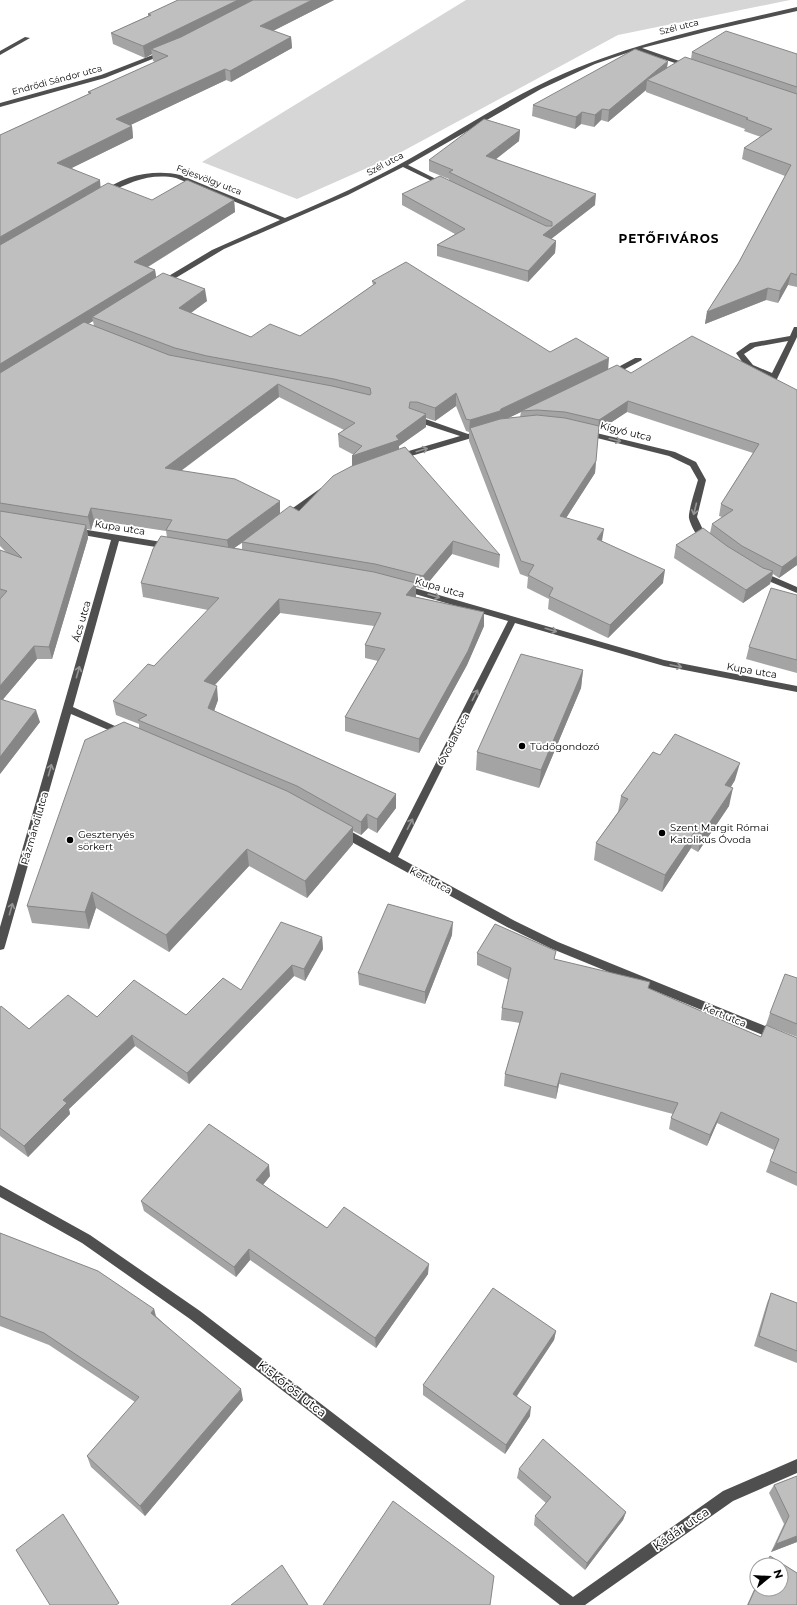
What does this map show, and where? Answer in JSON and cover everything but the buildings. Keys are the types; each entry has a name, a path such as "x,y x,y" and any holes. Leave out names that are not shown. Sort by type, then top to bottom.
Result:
{"street":[{"name":"Szél utca","path":"155,287 221,249 362,186 403,165 534,90 566,75 636,48 667,39 797,9"},
{"path":"0,53 27,38"},
{"path":"636,48 695,68"},
{"name":"Endrődi Sándor utca","path":"0,105 104,78 170,50"},
{"path":"403,165 451,189"},
{"name":"Fejesvölgy utca","path":"101,196 128,180 150,174 165,173 178,176 285,220"},
{"path":"792,338 753,345 740,353 750,367 774,377 797,329"},
{"path":"603,377 638,360"},
{"path":"413,418 467,436"},
{"path":"388,460 490,430"},
{"name":"Kígyó utca","path":"578,430 672,454 693,464 702,480 693,517 702,536 713,544"},
{"path":"281,520 331,485"},
{"name":"Kupa utca","path":"70,530 177,548"},
{"name":"Ács utca","path":"68,709 116,538"},
{"path":"752,570 764,577 797,590"},
{"name":"Kupa utca","path":"397,586 664,663 797,689"},
{"name":"Óvoda utca","path":"392,859 513,619"},
{"path":"68,709 133,737"},
{"name":"Pázmándi utca","path":"0,946 68,709"},
{"name":"Kert utca","path":"333,827 511,924 554,945 797,1044"},
{"name":"Kiskőrösi utca","path":"0,1191 86,1239 195,1315 573,1605"},
{"name":"Kádár utca","path":"573,1605 728,1496 797,1466"}],"shaded area":[{"path":"466,0 790,0 618,35 392,157 297,199 202,162"}],"place":[{"name":"Tüdőgondozó","path":"522,746"},
{"name":"Szent Margit Római Katolikus Óvoda","path":"662,833"},
{"name":"Gesztenyés sörkert","path":"70,840"}],"district":[{"name":"PETŐFIVÁROS","path":"669,239"}]}
